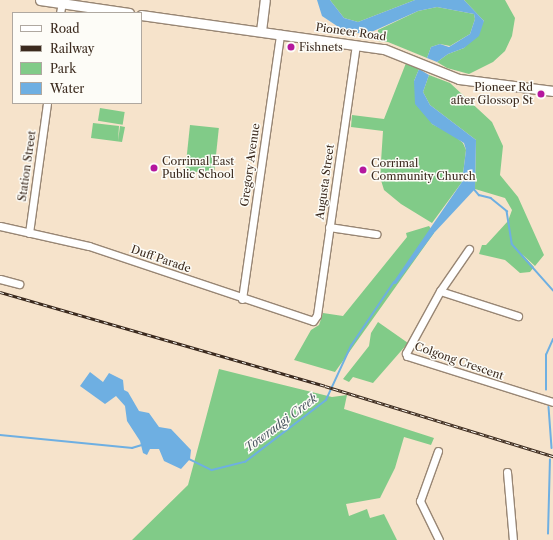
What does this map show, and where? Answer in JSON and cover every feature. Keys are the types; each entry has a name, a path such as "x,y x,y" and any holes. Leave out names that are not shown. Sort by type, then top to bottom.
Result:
{"main road":[{"path":"40,0 123,12"},
{"path":"262,31 265,0"},
{"name":"Pioneer Road","path":"142,15 391,50 439,71 467,80 553,91"}],"street":[{"path":"60,12 62,3"},
{"name":"Gregory Avenue","path":"242,299 280,34"},
{"name":"Augusta Street","path":"313,321 316,315 356,45"},
{"name":"Station Street","path":"29,233 48,104"},
{"name":"Duff Parade","path":"0,226 89,246 242,299 313,321"},
{"path":"329,227 376,234"},
{"name":"Colgong Crescent","path":"470,249 440,291 406,353 407,356 553,402"},
{"path":"0,279 19,284"},
{"path":"440,291 518,316"},
{"path":"438,451 420,501 439,540"},
{"path":"507,472 512,540"}],"green space":[{"path":"330,0 415,0 358,22 344,18"},
{"path":"464,0 505,0 515,18 512,36 505,51 493,62 469,74 447,68 437,62 448,54 464,48 484,21"},
{"path":"437,7 474,14 475,19 470,34 450,46 440,44 431,47 427,58 388,42 378,41 378,30 418,11"},
{"path":"406,63 419,69 414,81 432,124 452,134 463,143 466,150 462,182 432,223 401,204 384,190 380,177 383,131 351,127 352,115 384,119"},
{"path":"429,75 450,83 492,122 503,146 500,175 518,197 544,255 535,266 522,254 534,267 530,272 520,273 505,260 479,254 482,245 486,245 508,221 512,210 505,198 475,189 476,140 430,105 423,92"},
{"path":"100,108 125,112 123,125 98,121"},
{"path":"93,123 119,126 118,141 120,126 125,127 122,142 91,138"},
{"path":"190,125 219,128 214,174 185,171"},
{"path":"429,226 434,233 335,372 294,360 311,330 319,325 323,313 343,316 407,237 406,233"},
{"path":"378,322 408,343 373,383 353,377 349,382 343,379 369,346 371,333"},
{"path":"219,369 332,397 347,395 344,409 434,438 431,445 404,437 395,468 380,498 346,504 349,516 367,509 370,518 384,514 397,540 132,540 188,485"}],"water":[{"path":"317,0 330,0 344,18 358,22 415,0 464,0 484,21 479,36 464,48 448,54 437,62 427,58 431,47 440,44 449,47 470,34 475,19 474,14 437,7 418,11 367,34 346,32 322,16"},
{"path":"419,69 429,75 423,92 430,105 476,140 475,189 434,233 396,284 392,284 462,182 466,150 464,143 432,124 415,104 414,81"},
{"path":"90,372 103,382 109,373 123,380 124,390 128,392 139,411 149,413 159,427 171,429 191,450 190,459 181,469 164,461 159,449 150,449 147,455 143,453 140,441 127,421 125,406 116,396 105,404 80,386"}],"waterway":[{"path":"474,189 479,195 491,198 507,211 512,244 553,290"},
{"name":"Towradgi Creek","path":"189,459 212,470 245,462 326,400 351,346 394,282"},
{"path":"546,390 546,355 553,339"},
{"path":"549,407 552,448"},
{"name":"Towradgi Creek","path":"0,435 132,448 142,445"},
{"path":"548,534 550,460"}],"railway":[{"path":"0,292 325,386 553,456"}],"place":[{"name":"Fishnets","path":"291,47"},
{"name":"Pioneer Rd after Glossop St","path":"541,94"},
{"name":"Corrimal East Public School","path":"154,168"},
{"name":"Corrimal Community Church","path":"363,170"}]}
